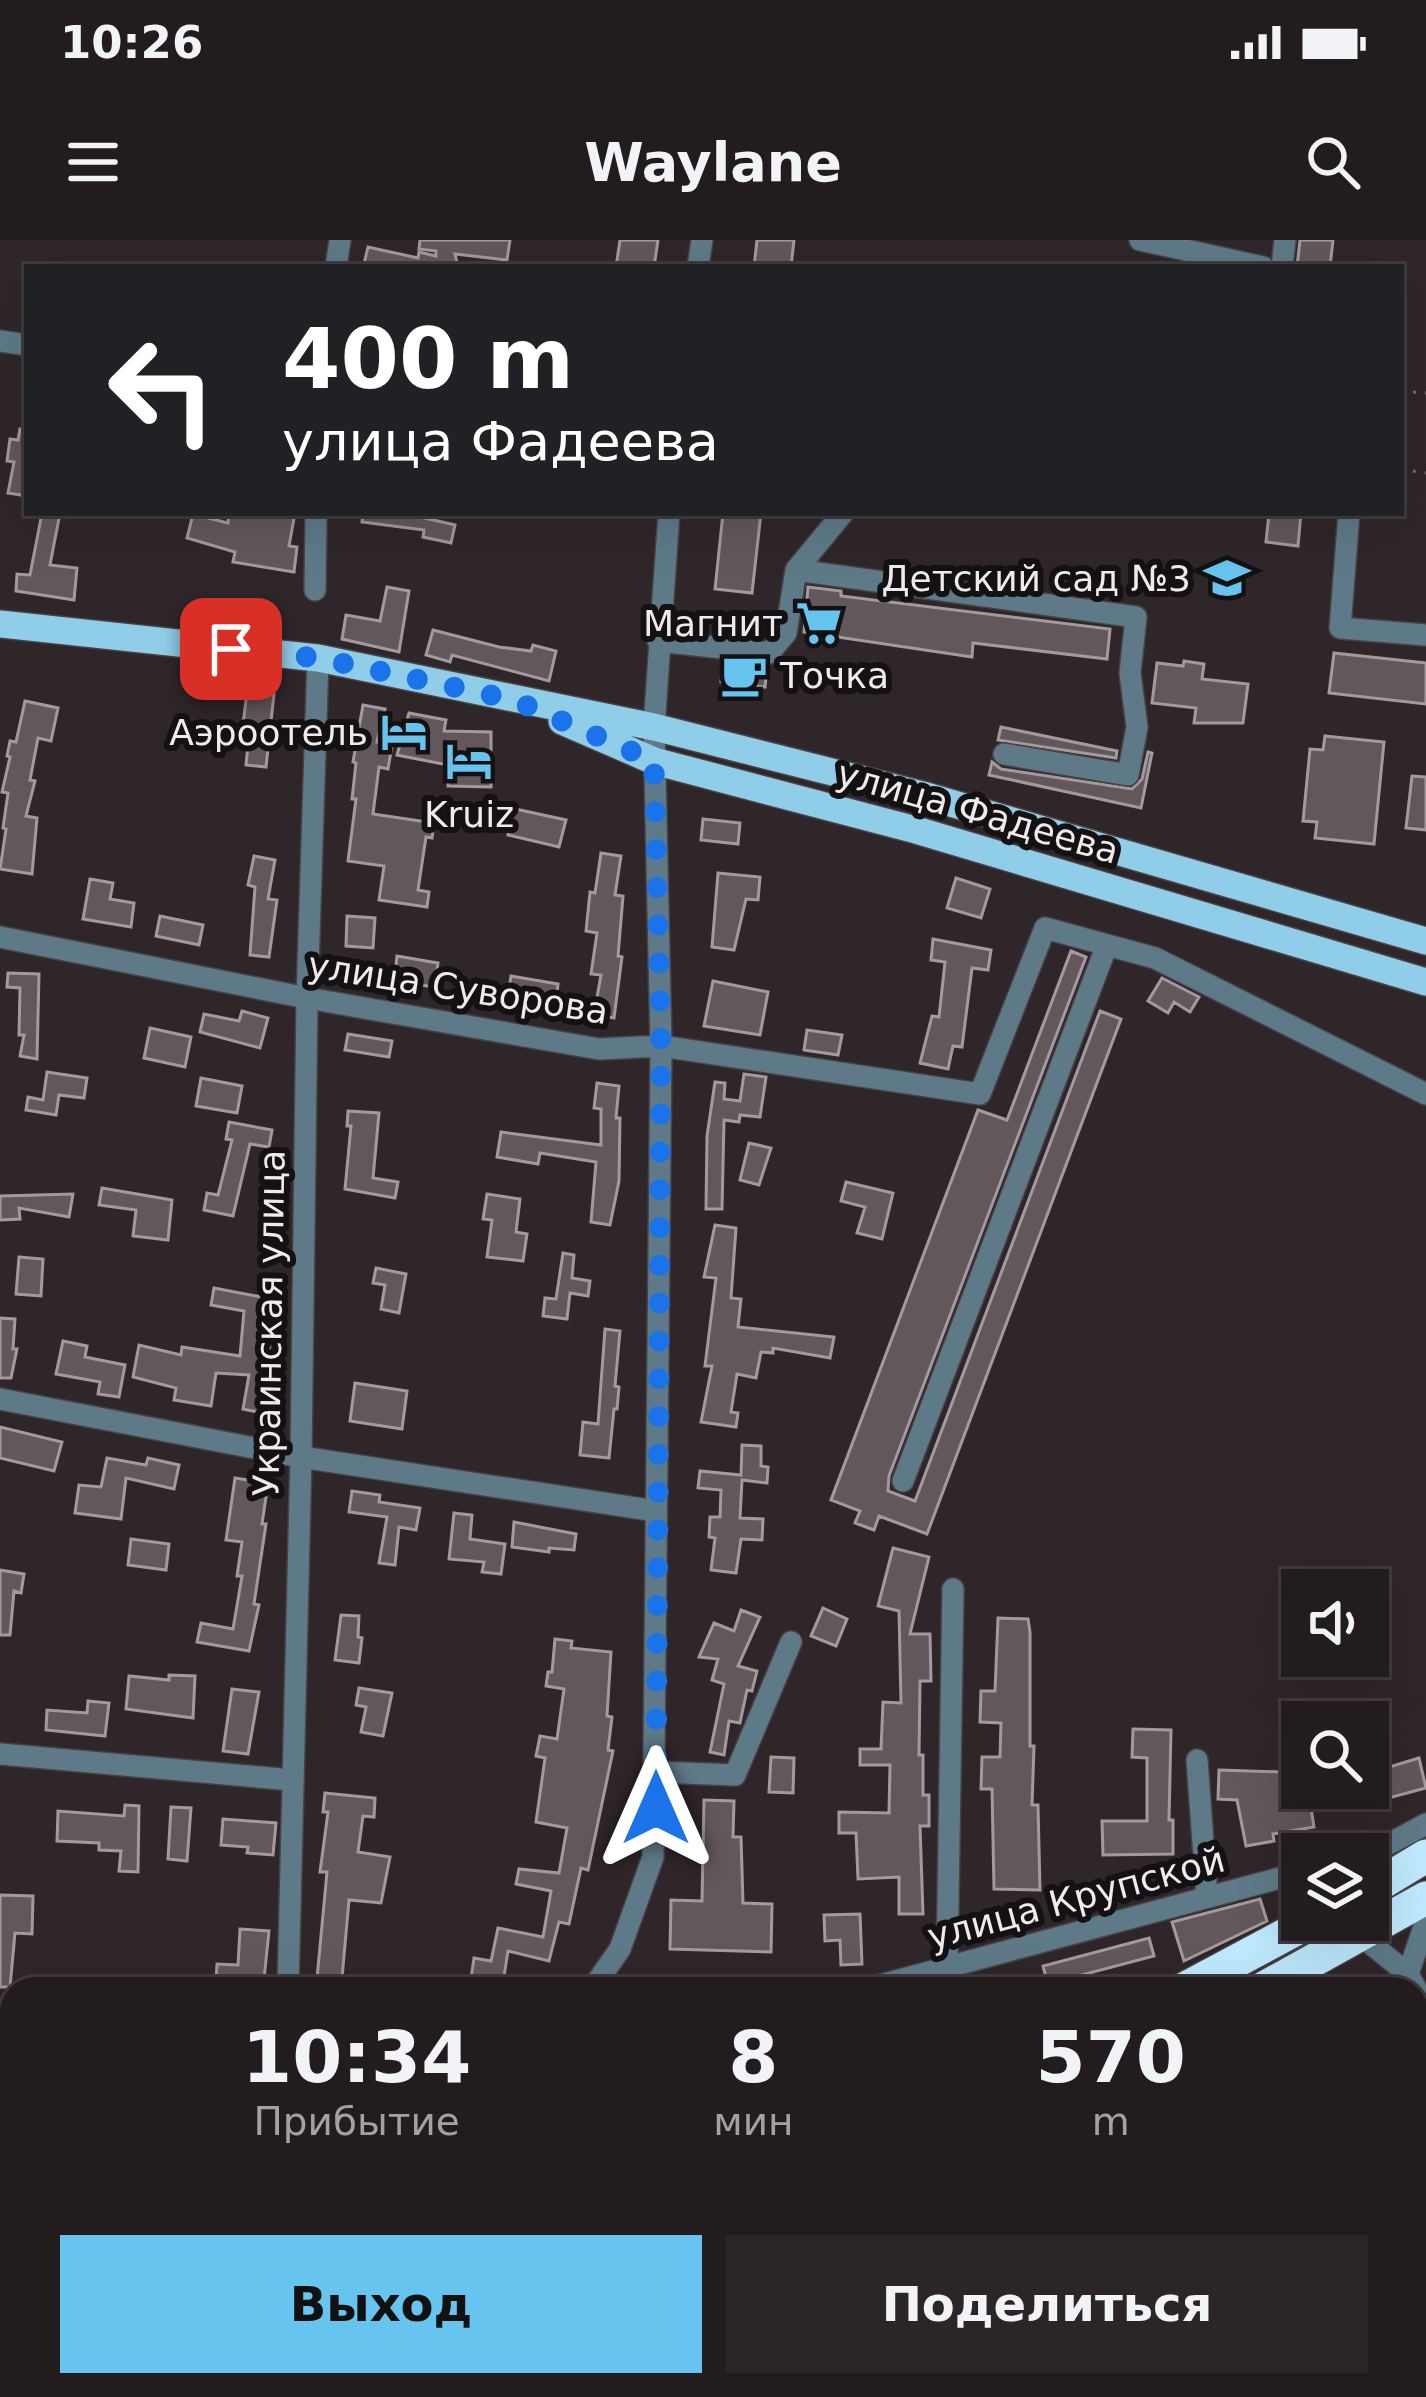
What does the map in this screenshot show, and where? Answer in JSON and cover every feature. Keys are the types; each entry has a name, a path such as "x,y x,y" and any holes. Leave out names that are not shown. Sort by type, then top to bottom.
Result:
{"highway":[{"path":"1389,1878 1426,1856"},
{"path":"1287,1977 1426,1898"},
{"path":"1206,1977 1281,1937"}],"main road":[{"name":"улица Фадеева","path":"0,624 318,658 654,727 923,795 1426,941"},
{"name":"улица Фадеева","path":"514,700 654,761 916,830 1426,982"},
{"path":"916,830 932,814 923,795"}],"street":[{"path":"1140,240 1250,264"},
{"path":"315,590 316,516"},
{"path":"600,1977 620,1949 653,1857 661,1046 654,727 669,516"},
{"path":"658,641 769,653 786,633 796,570 841,516"},
{"path":"1349,516 1340,628 1426,634"},
{"path":"796,570 1136,617 1130,673 1137,728 1128,775 1004,754"},
{"name":"Украинская улица","path":"288,1977 318,658"},
{"name":"улица Суворова","path":"0,938 599,1048 661,1046 980,1094 1046,928 1107,945"},
{"path":"903,1481 1107,945 1155,958 1426,1094"},
{"path":"0,1399 302,1457 656,1511"},
{"path":"946,1966 953,1589"},
{"path":"656,1772 735,1774 791,1642"},
{"path":"0,1754 292,1780"},
{"path":"1197,1760 1207,1897"},
{"path":"1389,1844 1426,1824"},
{"name":"улица Крупской","path":"908,1977 1281,1878"},
{"path":"1389,1930 1426,1916"},
{"path":"1412,1977 1426,1916"},
{"path":"1305,1968 1361,1941"},
{"path":"1367,1941 1407,1977"}],"building":[{"path":"420,240 510,240 507,260 455,254 457,264 364,264 368,247 418,258 419,252 436,256 436,251 419,249"},
{"path":"620,240 658,240 654,264 616,264"},
{"path":"757,240 794,240 791,264 754,264"},
{"path":"1300,240 1333,240 1330,264 1297,264"},
{"path":"20,429 24,430 24,496 8,493 14,462 7,461 10,439 18,440"},
{"path":"41,516 59,516 50,565 77,568 74,600 16,591 17,574 30,575"},
{"path":"192,516 228,523 229,516 294,516 289,546 297,547 294,572 233,562 235,552 187,538"},
{"path":"363,516 416,516 455,525 451,543 423,537 424,530 362,522"},
{"path":"723,516 761,516 752,593 715,589"},
{"path":"1269,516 1301,516 1298,546 1266,542"},
{"path":"387,587 409,591 399,652 342,639 346,615 380,621"},
{"path":"808,587 841,591 841,596 1110,629 1107,659 973,643 972,657 804,632"},
{"path":"433,630 499,647 531,651 533,645 556,651 549,681 452,655 450,662 426,655"},
{"path":"1334,653 1426,663 1426,704 1329,693"},
{"path":"1184,661 1204,664 1202,679 1248,684 1243,723 1194,723 1196,708 1152,703 1157,663 1183,666"},
{"path":"723,663 767,668 765,687 721,682"},
{"path":"247,691 274,694 266,767 246,765 249,734 242,734"},
{"path":"25,701 58,708 51,741 38,738 30,780 35,781 26,816 37,818 32,874 0,869 7,756 10,741 16,742"},
{"path":"363,705 385,709 377,742 392,746 388,769 379,767 373,814 434,823 432,838 426,837 418,890 429,892 427,907 379,900 384,866 348,861 356,799 352,799 353,762"},
{"path":"409,713 446,720 444,731 491,732 491,787 448,786 448,765 397,755"},
{"path":"1001,727 1117,751 1116,758 998,740"},
{"path":"1325,736 1384,742 1374,844 1315,838 1317,822 1303,821 1310,749 1323,750"},
{"path":"1148,752 1152,753 1141,808 989,775 992,762 1001,769 1132,789 1142,779"},
{"path":"1412,776 1426,777 1426,830 1406,828"},
{"path":"511,808 566,820 559,847 508,835"},
{"path":"703,819 740,823 738,844 701,840"},
{"path":"601,853 621,856 615,895 623,896 618,956 622,957 614,1018 594,1014 601,975 591,974 597,933 586,931"},
{"path":"254,856 275,860 268,899 277,900 269,957 250,955 255,887 248,885"},
{"path":"718,873 760,877 758,900 746,899 734,950 712,947"},
{"path":"956,878 990,889 981,918 947,908"},
{"path":"90,879 113,883 110,899 134,903 131,927 83,919"},
{"path":"160,916 203,925 199,945 156,936"},
{"path":"347,916 375,918 373,948 346,946"},
{"path":"933,939 991,950 988,970 972,968 962,1047 953,1046 948,1069 920,1063 932,1016 939,1017 945,962 931,960"},
{"path":"1071,951 1086,957 889,1476 888,1491 915,1501 1100,1011 1121,1019 927,1534 879,1516 874,1530 855,1523 860,1511 831,1500 978,1110 1007,1120"},
{"path":"397,956 438,963 434,987 394,981"},
{"path":"8,973 39,974 37,1059 20,1056 24,1035 19,1035 20,988 7,987"},
{"path":"511,976 558,984 555,1010 507,1002"},
{"path":"1162,978 1199,997 1190,1012 1174,1002 1168,1013 1148,1001"},
{"path":"713,981 768,992 760,1035 704,1026"},
{"path":"242,1011 268,1018 260,1048 200,1032 204,1014 239,1021"},
{"path":"150,1028 191,1037 185,1067 144,1058"},
{"path":"807,1030 842,1035 838,1055 804,1050"},
{"path":"348,1034 392,1041 389,1057 345,1050"},
{"path":"47,1072 87,1078 84,1098 59,1095 56,1115 26,1110 28,1097 43,1100"},
{"path":"744,1074 766,1077 760,1117 740,1115 739,1122 724,1120 722,1209 706,1209 707,1136 715,1082 725,1083 724,1099 740,1101"},
{"path":"201,1078 242,1086 237,1113 196,1106"},
{"path":"597,1083 619,1086 619,1181 610,1225 591,1222 596,1162 540,1153 538,1164 497,1157 501,1132 601,1145 601,1109 594,1108"},
{"path":"348,1111 379,1113 373,1178 398,1182 395,1198 345,1189"},
{"path":"229,1122 272,1130 269,1147 250,1144 233,1216 204,1210 207,1193 218,1195 232,1140 226,1139"},
{"path":"749,1143 771,1148 759,1185 740,1180"},
{"path":"846,1182 893,1193 882,1239 857,1233 865,1207 841,1201"},
{"path":"102,1188 172,1200 168,1240 133,1236 136,1210 99,1205"},
{"path":"73,1194 69,1217 19,1208 20,1219 0,1220 0,1196"},
{"path":"487,1194 520,1199 516,1232 527,1234 523,1261 487,1257 492,1220 483,1219"},
{"path":"715,1225 736,1228 731,1298 741,1299 738,1327 834,1337 830,1358 773,1348 773,1353 761,1352 756,1378 737,1374 731,1412 738,1413 736,1427 701,1422 712,1366 705,1366 716,1278 704,1277"},
{"path":"563,1253 574,1255 572,1278 590,1281 588,1296 570,1293 567,1319 543,1316 545,1298 556,1299"},
{"path":"19,1257 43,1259 41,1296 16,1294"},
{"path":"376,1268 406,1274 399,1313 381,1309 385,1285 373,1283"},
{"path":"214,1288 267,1298 262,1329 271,1330 263,1413 243,1409 249,1375 216,1373 211,1406 174,1400 176,1388 133,1377 139,1345 181,1355 182,1347 240,1356 244,1311 211,1305"},
{"path":"0,1318 15,1319 13,1349 17,1349 11,1378 0,1378"},
{"path":"605,1329 620,1331 615,1386 619,1387 609,1458 580,1455 583,1422 598,1424"},
{"path":"63,1341 87,1346 85,1357 125,1365 119,1397 98,1394 100,1382 56,1374"},
{"path":"355,1383 407,1391 402,1429 350,1421"},
{"path":"0,1427 62,1442 54,1471 0,1458"},
{"path":"742,1445 761,1446 761,1466 768,1467 767,1483 742,1480 740,1518 763,1519 762,1540 741,1539 736,1573 711,1570 715,1538 709,1537 710,1517 720,1517 721,1490 698,1488 700,1471 741,1475"},
{"path":"107,1458 146,1465 148,1458 179,1465 174,1489 126,1478 121,1519 75,1513 79,1485 101,1487"},
{"path":"235,1478 268,1483 254,1604 259,1605 249,1651 197,1642 201,1623 233,1629 242,1576 237,1576 242,1542 226,1540"},
{"path":"352,1491 380,1495 379,1502 420,1508 416,1530 399,1527 395,1565 379,1563 387,1517 349,1512"},
{"path":"454,1513 472,1515 470,1539 505,1544 501,1574 482,1572 484,1562 449,1559"},
{"path":"514,1522 576,1534 574,1550 512,1547"},
{"path":"131,1539 169,1544 166,1570 128,1565"},
{"path":"893,1548 929,1557 910,1634 930,1634 931,1681 920,1681 919,1755 923,1755 923,1795 929,1795 929,1826 920,1826 923,1914 899,1914 899,1877 858,1879 856,1833 839,1833 839,1812 889,1813 890,1765 860,1765 860,1749 881,1749 883,1702 901,1703 899,1611 878,1606"},
{"path":"0,1570 24,1574 21,1593 14,1591 10,1635 0,1635"},
{"path":"823,1608 847,1619 836,1646 811,1636"},
{"path":"741,1610 760,1617 738,1666 757,1671 752,1691 747,1690 740,1723 729,1721 724,1755 710,1752 724,1684 712,1680 718,1659 699,1657 714,1623 734,1631"},
{"path":"341,1615 359,1616 359,1663 335,1660"},
{"path":"998,1618 1028,1619 1032,1805 1038,1805 1040,1890 994,1889 992,1789 981,1789 982,1757 1000,1757 1001,1723 980,1722 981,1691 995,1691"},
{"path":"555,1639 572,1641 571,1648 611,1652 607,1716 612,1717 608,1750 613,1751 588,1870 581,1868 569,1924 559,1922 549,1961 508,1951 504,1977 471,1977 474,1958 491,1961 498,1928 543,1937 551,1891 516,1884 519,1869 559,1873 567,1828 536,1822 545,1758 536,1756 540,1736 557,1739 564,1689 546,1686 548,1672 552,1672"},
{"path":"169,1675 195,1676 193,1718 126,1709 129,1676 169,1680"},
{"path":"359,1688 392,1693 383,1736 361,1732 366,1707 356,1705"},
{"path":"232,1689 259,1692 248,1754 223,1751"},
{"path":"88,1701 109,1703 105,1736 46,1730 47,1710 87,1713"},
{"path":"1133,1729 1171,1730 1173,1854 1103,1855 1102,1821 1147,1821 1147,1758 1132,1757"},
{"path":"771,1757 794,1758 793,1793 769,1792"},
{"path":"1419,1758 1426,1788 1389,1798 1389,1767"},
{"path":"1219,1770 1281,1772 1281,1809 1311,1809 1314,1827 1273,1834 1274,1841 1246,1846 1237,1800 1218,1799"},
{"path":"325,1793 375,1798 374,1817 363,1816 358,1852 390,1857 381,1903 349,1900 342,1977 317,1977 327,1872 320,1872 328,1812 323,1812"},
{"path":"704,1800 734,1801 733,1837 741,1837 743,1903 772,1904 771,1952 670,1949 671,1900 702,1901"},
{"path":"125,1805 139,1806 138,1872 119,1871 121,1851 99,1850 99,1843 57,1841 58,1811 124,1816"},
{"path":"171,1807 191,1808 187,1861 168,1859"},
{"path":"223,1819 276,1823 273,1855 221,1845"},
{"path":"0,1895 33,1896 32,1934 15,1933 11,1977 0,1977"},
{"path":"1260,1899 1267,1921 1184,1961 1172,1922"},
{"path":"860,1914 862,1964 841,1965 840,1940 825,1941 824,1915"},
{"path":"240,1929 269,1931 264,1977 216,1977 217,1964 238,1965"},
{"path":"1149,1938 1154,1956 1074,1977 1046,1977 1043,1966"}],"place":[{"name":"Детский сад №3","path":"1227,578"},
{"name":"Магнит","path":"819,623"},
{"name":"Точка","path":"744,675"},
{"name":"Аэроотель","path":"404,732"},
{"name":"Kruiz","path":"469,761"}],"route":[{"path":"231,649 318,658 514,700 654,761 661,1046 656,1808"}]}
